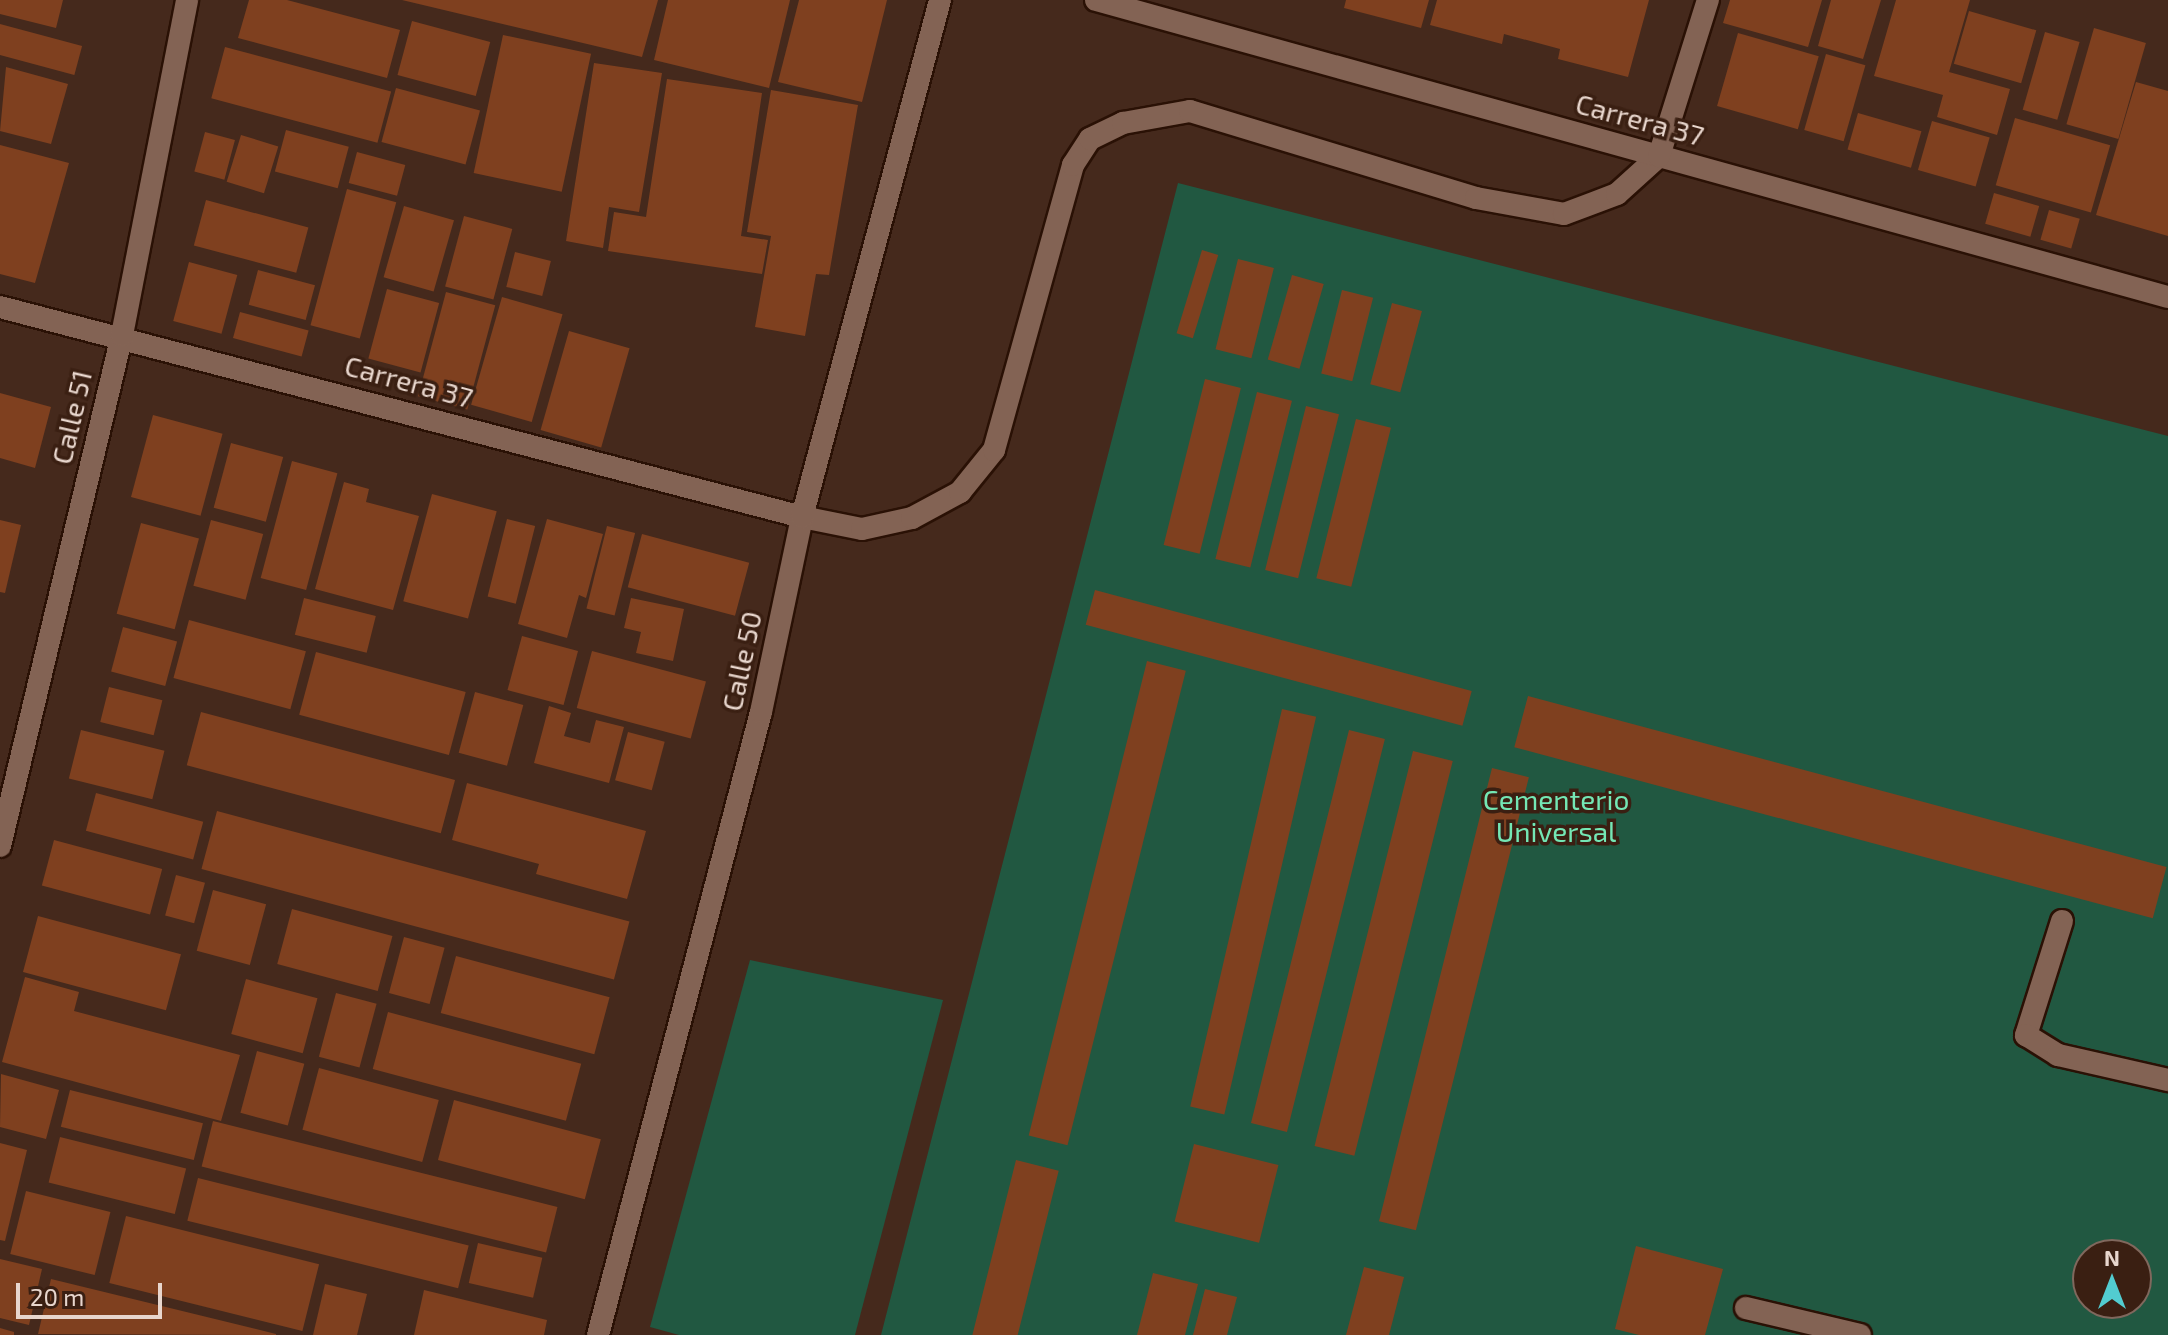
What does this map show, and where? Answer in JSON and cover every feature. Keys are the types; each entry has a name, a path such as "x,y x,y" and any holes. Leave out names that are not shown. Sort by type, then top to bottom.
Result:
{"street":[{"name":"Calle 51","path":"0,846 122,335 187,0"},
{"name":"Calle 50","path":"598,1335 761,712 802,517 940,0"},
{"name":"Carrera 37","path":"1096,0 2168,297"},
{"path":"1659,156 1708,0"},
{"name":"Carrera 37","path":"0,307 122,335 802,517 862,529 912,518 960,492 994,450 1073,165 1090,139 1123,123 1190,111 1476,198 1564,214 1617,194 1659,156"},
{"path":"2062,921 2026,1035 2058,1055 2168,1080"},
{"path":"1746,1308 1860,1335"}],"green space":[{"name":"Cementerio Universal","path":"1178,183 2168,436 2168,1335 881,1335"},
{"path":"750,960 943,1000 855,1335 679,1335 650,1327"}],"building":[{"path":"0,0 63,0 56,28 0,14"},
{"path":"249,0 287,0 400,30 387,78 238,38"},
{"path":"402,0 658,0 642,57"},
{"path":"668,0 790,0 769,88 654,60"},
{"path":"799,0 887,0 862,102 778,82"},
{"path":"1346,0 1429,0 1421,28 1344,8"},
{"path":"1437,0 1649,0 1628,77 1558,59 1560,49 1504,34 1502,44 1430,25"},
{"path":"1730,0 1822,0 1808,47 1723,23"},
{"path":"1831,0 1881,0 1863,59 1818,46"},
{"path":"1896,0 1970,0 1949,72 2010,89 1997,135 1937,117 1943,95 1874,76"},
{"path":"1969,11 2036,30 2021,83 1954,64"},
{"path":"412,21 490,42 476,96 398,75"},
{"path":"0,24 82,46 74,75 0,55"},
{"path":"2094,28 2146,43 2118,139 2066,124"},
{"path":"2045,32 2080,42 2057,120 2023,110"},
{"path":"1738,33 1819,56 1798,129 1717,106"},
{"path":"503,35 591,54 562,192 474,173"},
{"path":"225,47 391,92 377,143 211,98"},
{"path":"1826,54 1865,65 1844,141 1804,130"},
{"path":"594,63 662,73 639,212 609,207 603,248 566,241"},
{"path":"6,67 68,84 51,144 0,131"},
{"path":"667,79 762,93 741,236 768,240 762,274 608,251 614,212 646,217"},
{"path":"2136,82 2168,91 2168,236 2096,215"},
{"path":"396,88 480,111 466,165 382,142"},
{"path":"771,90 858,105 829,275 816,274 805,336 755,327 771,236 747,232"},
{"path":"1858,113 1921,131 1911,168 1848,150"},
{"path":"2015,118 2110,145 2091,213 1996,185"},
{"path":"1932,121 1990,138 1976,187 1918,170"},
{"path":"286,130 349,147 338,188 275,172"},
{"path":"205,132 235,140 224,180 194,172"},
{"path":"241,135 278,146 264,193 227,182"},
{"path":"0,145 69,163 35,283 0,274"},
{"path":"357,152 405,165 397,196 349,183"},
{"path":"347,189 396,202 360,338 311,325"},
{"path":"1994,193 2039,206 2030,237 1985,224"},
{"path":"206,200 308,227 296,273 194,245"},
{"path":"404,206 454,220 434,291 384,277"},
{"path":"2049,210 2080,219 2071,249 2040,240"},
{"path":"464,216 512,229 493,299 445,287"},
{"path":"1202,250 1218,255 1193,338 1177,333"},
{"path":"515,252 551,261 542,296 506,287"},
{"path":"1238,259 1274,268 1251,358 1216,349"},
{"path":"189,262 237,275 222,334 173,321"},
{"path":"258,270 315,285 306,320 249,305"},
{"path":"1292,275 1324,284 1299,369 1268,360"},
{"path":"387,289 439,303 421,373 368,359"},
{"path":"1342,290 1373,298 1352,381 1321,373"},
{"path":"446,292 495,305 467,410 418,396"},
{"path":"502,297 563,314 532,422 471,405"},
{"path":"1392,303 1422,311 1400,392 1370,384"},
{"path":"240,312 309,330 302,356 233,338"},
{"path":"569,331 630,348 601,447 541,430"},
{"path":"1205,379 1241,388 1200,554 1164,545"},
{"path":"1257,392 1292,401 1250,568 1215,559"},
{"path":"0,393 51,407 35,468 0,458"},
{"path":"1306,406 1339,414 1298,578 1265,570"},
{"path":"153,415 223,434 201,516 131,497"},
{"path":"1356,419 1391,428 1351,587 1316,578"},
{"path":"231,443 283,457 266,522 214,508"},
{"path":"292,461 337,473 306,590 261,578"},
{"path":"344,482 369,489 366,502 419,516 393,610 315,589"},
{"path":"432,494 497,511 468,619 403,601"},
{"path":"507,519 535,526 516,604 488,597"},
{"path":"547,519 603,534 586,598 579,595 567,638 518,624"},
{"path":"0,520 21,525 5,593 0,592"},
{"path":"211,520 263,534 246,600 193,586"},
{"path":"141,523 199,539 175,629 117,614"},
{"path":"607,526 635,533 615,615 586,608"},
{"path":"642,534 749,563 735,616 628,587"},
{"path":"1095,590 1472,691 1462,726 1086,625"},
{"path":"304,598 376,616 367,653 295,635"},
{"path":"631,598 684,609 673,661 636,653 641,632 624,628"},
{"path":"189,620 306,651 290,709 173,678"},
{"path":"123,627 177,641 165,686 111,671"},
{"path":"522,636 578,651 564,705 508,690"},
{"path":"592,651 706,682 691,739 577,708"},
{"path":"316,652 466,692 449,755 299,715"},
{"path":"1147,661 1186,671 1068,1145 1029,1135"},
{"path":"109,687 162,700 154,735 100,722"},
{"path":"475,692 523,705 507,766 459,753"},
{"path":"1528,696 2166,867 2153,918 1514,747"},
{"path":"549,706 571,713 564,736 590,743 596,720 624,727 609,783 534,763"},
{"path":"1282,709 1316,717 1224,1114 1190,1107"},
{"path":"201,712 455,780 441,833 187,765"},
{"path":"81,730 164,751 152,799 69,779"},
{"path":"1349,730 1385,739 1287,1132 1251,1123"},
{"path":"628,732 665,742 652,790 615,780"},
{"path":"1413,751 1453,761 1354,1156 1315,1146"},
{"path":"1492,768 1529,777 1416,1230 1379,1221"},
{"path":"467,783 646,831 627,899 536,874 539,864 452,840"},
{"path":"96,793 203,822 193,859 86,831"},
{"path":"217,811 629,922 614,979 201,869"},
{"path":"54,840 162,869 150,914 42,885"},
{"path":"176,875 205,883 194,923 165,916"},
{"path":"213,890 266,904 250,965 197,951"},
{"path":"292,909 392,936 378,991 277,964"},
{"path":"38,916 181,954 166,1010 23,972"},
{"path":"404,937 445,948 430,1004 389,993"},
{"path":"456,956 610,997 594,1054 441,1013"},
{"path":"25,977 79,992 74,1011 240,1055 221,1121 2,1062"},
{"path":"246,979 317,998 303,1053 231,1034"},
{"path":"336,993 377,1004 359,1068 319,1057"},
{"path":"388,1012 581,1064 566,1121 373,1069"},
{"path":"257,1051 304,1064 288,1126 240,1113"},
{"path":"319,1068 439,1100 422,1162 302,1130"},
{"path":"1,1074 59,1090 46,1139 0,1127"},
{"path":"70,1090 203,1123 194,1160 61,1127"},
{"path":"454,1100 601,1139 585,1199 438,1160"},
{"path":"213,1121 557,1207 546,1252 202,1167"},
{"path":"60,1137 186,1168 175,1214 49,1183"},
{"path":"0,1143 27,1150 5,1241 0,1240"},
{"path":"1194,1144 1278,1165 1259,1243 1175,1222"},
{"path":"1016,1160 1059,1171 1018,1335 972,1335"},
{"path":"198,1178 469,1245 458,1288 187,1221"},
{"path":"26,1191 110,1212 95,1275 10,1254"},
{"path":"126,1216 319,1264 302,1331 109,1283"},
{"path":"478,1243 542,1258 533,1298 469,1283"},
{"path":"1636,1246 1723,1269 1705,1335 1639,1335 1615,1329"},
{"path":"0,1259 42,1269 29,1325 0,1318"},
{"path":"1364,1267 1404,1277 1389,1335 1346,1335"},
{"path":"1153,1273 1198,1284 1185,1335 1137,1335"},
{"path":"51,1279 276,1334 276,1335 38,1334"},
{"path":"325,1284 367,1294 357,1335 313,1335"},
{"path":"1205,1289 1237,1297 1227,1335 1193,1335"},
{"path":"424,1290 547,1320 544,1335 414,1335"},
{"path":"0,1328 14,1332 14,1335 0,1335"}]}
